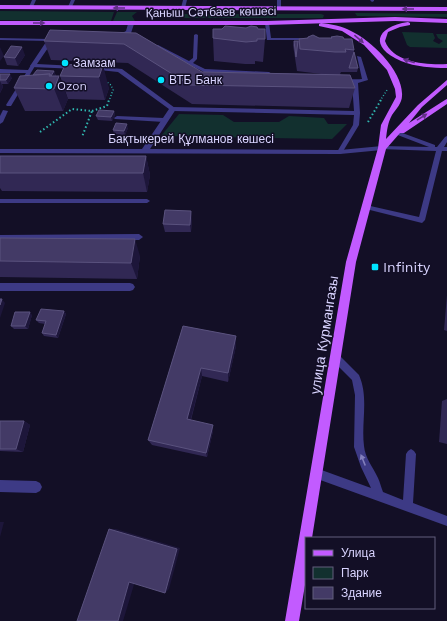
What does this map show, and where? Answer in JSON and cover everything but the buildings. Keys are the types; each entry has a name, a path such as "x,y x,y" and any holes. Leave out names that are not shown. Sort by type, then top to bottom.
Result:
{"main road":[{"name":"Қаныш Сәтбаев көшесі","path":"0,8 447,9"},
{"path":"155,24 139,19 139,16 147,10 158,8"},
{"path":"320,9 327,12 328,16 324,20"},
{"name":"Қаныш Сәтбаев көшесі","path":"0,23 155,24 395,19 447,22"},
{"name":"улица Курмангазы","path":"267,22 314,24 352,33 370,47 392,71 397,79 400,89 399,98 386,118 382,148 351,262 306,537"},
{"path":"447,22 394,26 386,31 381,37 382,43 386,50 398,58 412,63 447,66"},
{"path":"397,133 404,122 447,82"},
{"path":"382,148 397,133 447,101"},
{"name":"улица Курмангазы","path":"292,621 305,541"}],"street":[{"path":"108,39 115,39 129,32 131,24"},
{"path":"33,66 50,40 65,40"},
{"path":"33,66 120,70 173,109 164,120 145,150"},
{"name":"Бақтыкерей Құлманов көшесі","path":"0,151 145,150 340,152 382,148"},
{"path":"0,286 130,287"},
{"path":"0,486 36,487"}],"lane":[{"path":"30,8 34,0"},
{"path":"69,8 73,0"},
{"path":"184,8 185,0"},
{"path":"278,0 279,9"},
{"path":"267,22 269,39 314,39"},
{"path":"129,32 136,35"},
{"path":"187,70 185,68 195,59 196,35"},
{"path":"0,39 50,40"},
{"path":"149,42 204,70 278,75"},
{"path":"333,81 355,82 365,80 359,57"},
{"path":"9,104 33,66"},
{"path":"0,71 28,72"},
{"path":"340,152 356,126 357,113 355,82"},
{"path":"347,91 355,91"},
{"path":"173,109 357,113"},
{"path":"0,122 5,111"},
{"path":"117,118 164,120"},
{"path":"397,133 439,149"},
{"path":"366,208 422,220 439,149 447,138"},
{"path":"382,148 447,149"},
{"path":"0,201 147,201"},
{"path":"0,238 139,237"},
{"path":"335,357 356,378 360,394 359,447 364,464 374,481 379,496"},
{"path":"408,507 411,454"},
{"path":"316,473 447,521"}],"path":[{"path":"40,132 72,110 92,110 107,106 113,90 106,81 101,80"},
{"path":"82,137 92,110"}],"green space":[{"path":"0,11 114,12 111,21 0,20"},
{"path":"117,12 137,12 132,16 135,21 113,21"},
{"path":"355,13 447,14 447,17 357,16"},
{"path":"161,14 324,15 323,18 160,18"},
{"path":"402,32 433,33 435,38 433,41 439,44 443,41 438,38 436,34 447,34 447,48 410,47 407,45"},
{"path":"179,114 223,115 234,122 279,122 289,116 324,118 328,124 347,124 332,139 161,136"}],"place":[{"name":"Замзам","path":"65,63"},
{"name":"ВТБ Банк","path":"161,80"},
{"name":"Ozon","path":"49,86"},
{"name":"Infinity","path":"375,267"}]}
